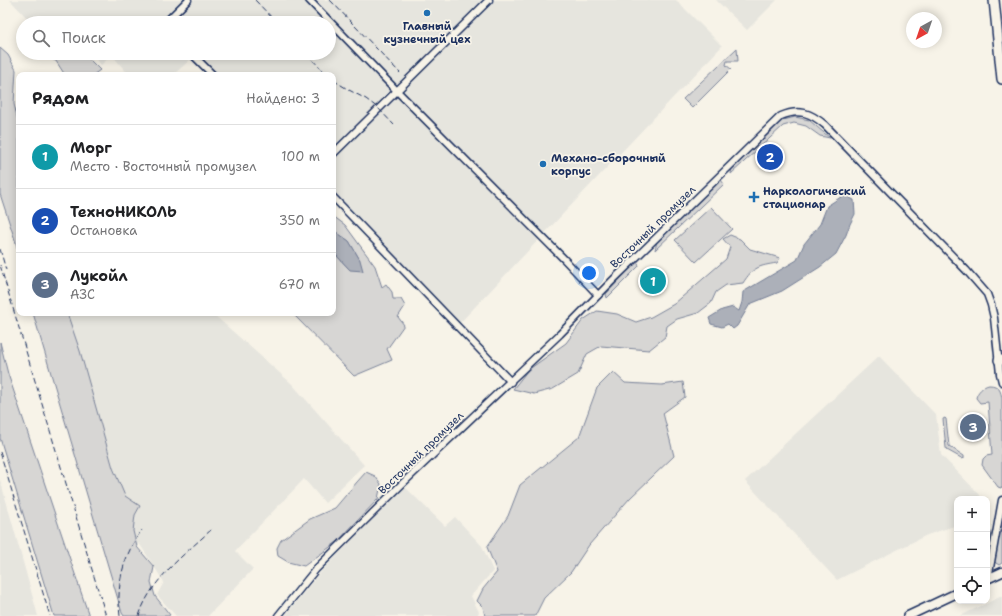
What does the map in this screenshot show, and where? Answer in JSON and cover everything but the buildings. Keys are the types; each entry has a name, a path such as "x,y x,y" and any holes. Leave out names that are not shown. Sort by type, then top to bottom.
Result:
{"highway":[{"path":"994,0 1002,79"}],"main road":[{"path":"990,578 1002,572"},
{"path":"908,616 954,594"}],"street":[{"path":"172,16 188,0"},
{"path":"309,0 324,16"},
{"path":"336,151 489,0"},
{"path":"336,28 598,295"},
{"path":"198,60 210,72"},
{"name":"Восточный промузел","path":"278,616 316,569 403,483 511,382 782,116 789,112 804,112 816,117 825,125 966,270 987,294 994,318 1002,382"},
{"path":"336,200 511,382"},
{"path":"989,568 1002,500"}],"shaded area":[{"path":"10,0 676,0 722,46 455,328 336,206 336,72 204,72 192,60 336,60 336,16 25,16"},
{"path":"716,0 777,0 747,30"},
{"path":"0,48 8,55 16,70 14,104 16,112 16,243 0,194"},
{"path":"737,48 738,61 727,61 726,65 731,69 692,108 683,99"},
{"path":"54,60 90,60 100,70 97,72 63,72"},
{"path":"97,60 106,60 101,65"},
{"path":"116,60 190,60 176,72 126,72"},
{"path":"795,117 809,120 830,138 820,136 806,126 794,123 783,126 731,174 732,168 780,121"},
{"path":"721,180 724,184 655,250 657,241"},
{"path":"844,195 854,200 855,214 836,254 820,267 782,291 750,304 737,326 733,329 728,324 722,327 711,324 709,318 722,310 733,307 739,311 743,292 797,260 804,244 820,224 827,206"},
{"path":"711,207 732,229 696,262 675,240"},
{"path":"336,218 345,225 375,266 382,287 386,284 392,292 393,299 401,299 405,306 398,317 404,325 387,349 392,360 354,376 295,316 336,316 336,256 350,270 360,260 349,241 336,232"},
{"path":"336,232 349,241 360,260 363,271 350,270 337,256"},
{"path":"730,235 740,239 750,249 780,258 777,263 761,266 753,270 743,283 726,285 716,292 711,303 698,313 677,319 667,326 665,337 649,350 601,346 587,354 578,374 553,389 534,394 513,389 528,370 566,343 583,320 597,311 617,314 636,322 651,317 674,304 726,259 730,247 723,239"},
{"path":"637,261 639,266 607,298 606,294"},
{"path":"34,316 68,316 80,351 113,468 125,496 140,506 135,515 133,531 137,547 154,567 151,582 155,596 170,615 124,616"},
{"path":"68,316 215,316 292,384 364,465 325,503 304,479 235,551 253,569 208,616 176,616 157,595 164,582 139,543 132,558 130,526"},
{"path":"0,342 8,374 89,616 54,616 0,438"},
{"path":"879,356 936,415 941,455 980,495 954,496 954,526 927,535 837,580 745,481"},
{"path":"613,372 625,383 662,385 683,382 685,397 663,413 674,456 630,498 589,545 571,572 544,598 535,616 485,616 483,607 477,601 483,589 497,572 487,547 508,516 520,485 579,437 597,388"},
{"path":"989,385 995,386 999,389 1002,399 1001,488 998,487 982,465 983,459 986,456 992,455 988,402 980,403 976,398 981,390"},
{"path":"945,418 949,446 964,456 963,459 946,448 943,419"},
{"path":"366,472 375,476 381,484 378,499 337,542 304,566 288,562 278,556 277,548 281,540 310,519 335,508"},
{"path":"0,479 38,616 0,616"},
{"path":"405,487 445,526 455,517 482,546 493,571 471,596 479,612 477,616 285,616 318,575"},
{"path":"1002,521 1002,563 999,565 993,561"},
{"path":"1002,596 1002,616 960,616 985,604 990,604 990,602"}],"railway":[{"path":"255,0 270,16"},
{"path":"330,0 400,73"},
{"path":"313,60 324,72"},
{"path":"336,82 366,99 378,108 394,125"},
{"path":"0,249 6,270"},
{"path":"0,265 106,616"},
{"path":"0,452 50,616"},
{"path":"139,616 144,603 160,579 180,558 212,529"},
{"path":"120,616 119,593 122,571 130,550 142,530"}],"place":[{"name":"Главный кузнечный цех","path":"427,13"},
{"name":"ТехноНИКОЛЬ","path":"770,157"},
{"name":"Механо-сборочный корпус","path":"543,164"},
{"name":"Наркологический стационар","path":"754,197"},
{"name":"Морг","path":"653,281"},
{"name":"Лукойл","path":"973,427"}]}
